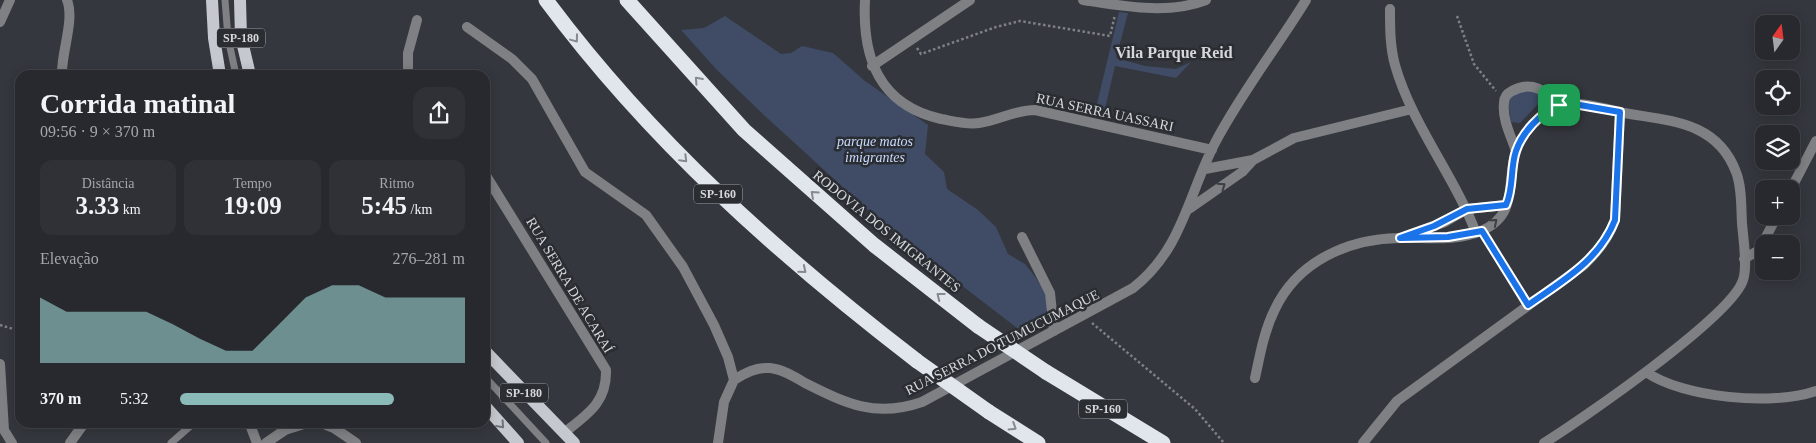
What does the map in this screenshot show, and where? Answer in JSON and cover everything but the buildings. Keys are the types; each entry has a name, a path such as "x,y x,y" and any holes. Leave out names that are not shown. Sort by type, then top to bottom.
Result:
{"highway":[{"name":"SP-160","path":"546,0 581,47 656,132 733,208 845,306 917,361 989,412 1038,443"},
{"name":"RODOVIA DOS IMIGRANTES","path":"627,0 744,130 874,245 978,326 1046,372 1163,443"}],"main road":[{"name":"SP-180","path":"212,0 214,38 219,70"},
{"name":"SP-180","path":"240,0 241,37 249,70"},
{"name":"SP-180","path":"490,356 530,400 565,432 574,443"},
{"name":"SP-180","path":"490,412 518,443"}],"street":[{"path":"0,22 10,0"},
{"path":"63,70 69,18 67,0"},
{"name":"RUA SERRA UASSARI","path":"865,0 864,37 872,66 892,94 909,106 933,117 978,124 1023,110 1035,110 1212,150"},
{"path":"872,66 970,0"},
{"path":"1083,0 1118,6 1169,8 1188,7 1206,0"},
{"name":"RUA SERRA DO TUMUCUMAQUE","path":"734,380 750,370 770,368 791,375 835,398 856,405 887,410 902,409 922,402 1119,297 1149,276 1171,246 1212,150 1306,0"},
{"path":"1390,9 1390,34 1394,58 1412,109 1479,232"},
{"path":"408,70 408,52 417,20"},
{"path":"467,27 512,60 532,79 585,172 646,215 683,267 728,356 734,380 724,402 718,443"},
{"path":"1516,151 1505,118 1504,100 1509,92 1528,86 1537,86 1548,93 1559,105"},
{"path":"1255,378 1264,336 1274,311 1281,298 1306,270 1342,247 1365,241 1448,237 1479,232 1498,221 1510,196 1516,151 1533,124 1559,105 1599,107 1686,125 1709,135 1720,144 1737,172 1744,259 1744,278 1737,293 1720,312 1646,372 1544,443"},
{"path":"1204,169 1253,160 1294,138 1412,109"},
{"path":"1363,443 1397,401 1584,265 1598,251 1609,235 1615,220 1618,200 1620,112"},
{"path":"1796,180 1816,141"},
{"path":"1188,209 1242,172 1253,160"},
{"name":"RUA SERRA DE ACARAÍ","path":"490,182 606,370 606,384 602,395 592,411 565,432"},
{"path":"1400,238 1440,224 1467,209 1506,205"},
{"path":"1744,259 1759,250 1772,225"},
{"path":"1022,237 1050,293 1054,331"},
{"path":"0,364 4,430 12,443"},
{"path":"1646,372 1659,381 1675,387 1723,395 1760,398 1798,398 1816,391"},
{"path":"70,443 81,428"},
{"path":"251,428 257,443"},
{"path":"266,443 284,430 290,428"},
{"path":"334,428 356,443"}],"lane":[{"path":"225,0 228,38 235,70"},
{"path":"490,382 546,443"},
{"path":"171,443 187,428"}],"path":[{"path":"910,39 922,54 996,27 1020,21 1110,36 1118,6"},
{"path":"1457,16 1474,64 1504,100"},
{"path":"1479,232 1528,305"},
{"path":"1083,316 1194,409 1224,443"},
{"path":"0,325 15,330"}],"green space":[{"path":"1119,12 1128,13 1116,58 1145,66 1176,69 1191,62 1176,78 1115,66 1104,113 1095,112"},
{"name":"parque matos imigrantes","path":"725,16 781,54 791,53 802,46 833,53 865,81 928,125 925,154 944,172 947,189 978,210 996,227 1008,254 1025,264 1036,278 1048,298 1046,318 1025,330 1017,328 891,231 765,116 717,70 681,30 704,28"},
{"path":"1530,88 1541,93 1540,102 1520,123 1511,122 1508,101 1517,91"}],"district":[{"name":"Vila Parque Reid","path":"1174,52"}],"route":[{"path":"1574,104 1620,112 1618,200 1615,220 1609,235 1598,251 1584,265 1528,305 1482,231 1448,237 1400,238 1445,222 1467,209 1506,205 1510,196 1516,151 1524,134 1533,124 1559,105 1574,104"}]}
